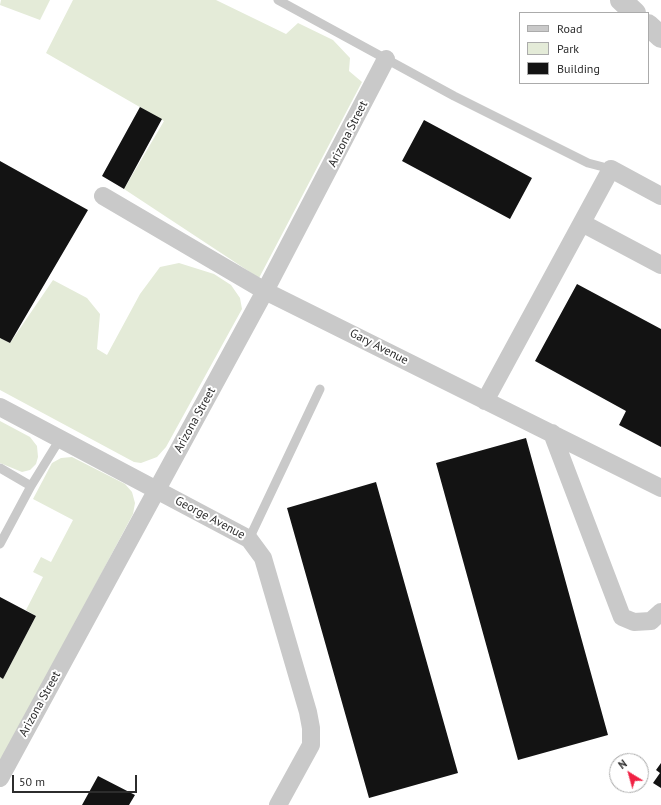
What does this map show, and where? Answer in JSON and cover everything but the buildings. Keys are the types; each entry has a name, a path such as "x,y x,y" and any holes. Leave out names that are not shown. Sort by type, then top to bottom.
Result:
{"street":[{"path":"621,0 634,12"},
{"path":"649,26 661,37"},
{"name":"Arizona Street","path":"0,778 265,290 386,59"},
{"path":"485,401 611,169 661,196"},
{"name":"Gary Avenue","path":"103,196 265,290 661,488"},
{"path":"582,223 661,265"},
{"name":"George Avenue","path":"0,407 249,539 263,558 308,712 311,745 278,805"},
{"path":"552,433 622,617 634,622 650,621 661,612"}],"lane":[{"path":"278,0 454,96 588,163 611,169"},
{"path":"249,539 320,389"},
{"path":"0,544 31,486 60,439"},
{"path":"0,468 31,486"}],"green space":[{"path":"1,0 50,0 40,20 0,5"},
{"path":"73,0 216,0 286,34 298,23 333,40 350,58 349,71 362,82 259,278 124,189 164,121 46,53"},
{"path":"179,263 214,274 231,285 240,298 242,309 166,447 157,457 141,463 134,462 0,390 0,338 10,343 53,280 87,298 100,314 97,349 107,355 140,294 160,267"},
{"path":"0,421 30,437 37,446 38,457 36,464 30,470 22,472 0,463"},
{"path":"72,457 125,484 132,492 135,503 133,514 0,764 0,677 3,679 36,616 26,610 43,577 33,572 41,557 51,562 73,520 33,499 52,463 61,458"}]}
